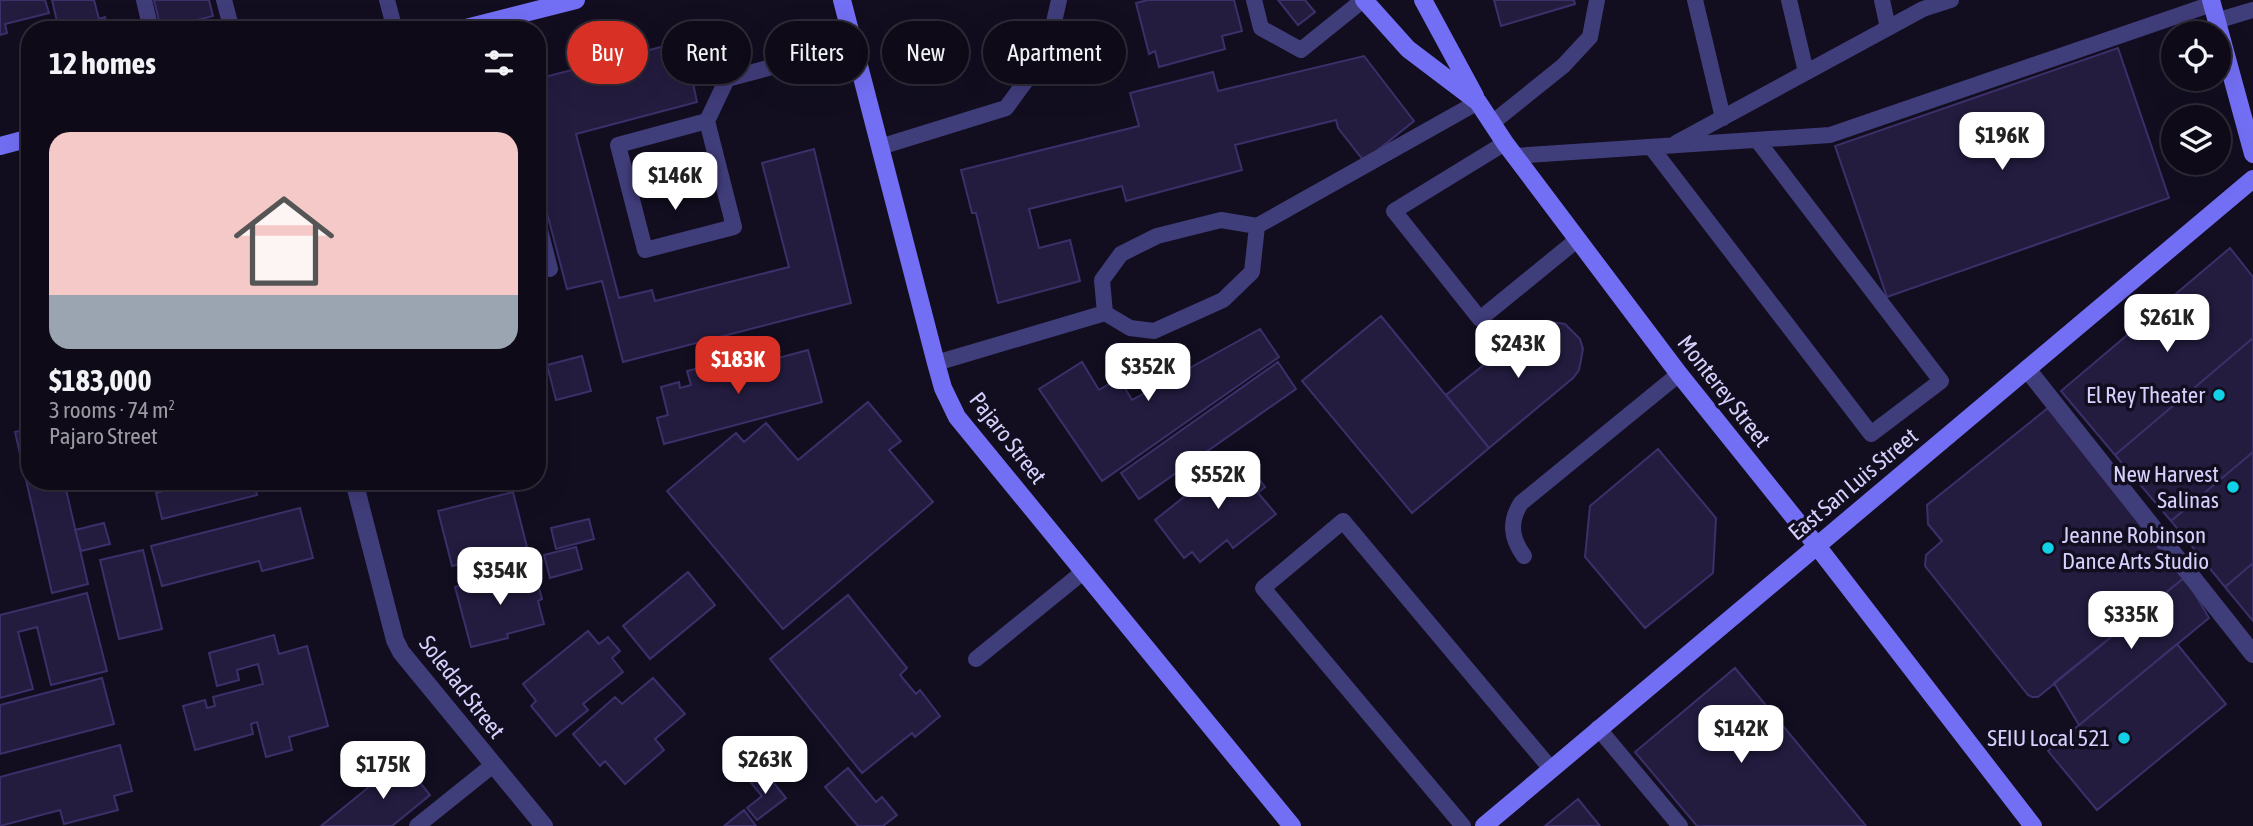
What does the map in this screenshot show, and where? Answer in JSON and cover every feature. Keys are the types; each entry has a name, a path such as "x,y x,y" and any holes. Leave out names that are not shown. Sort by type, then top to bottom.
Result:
{"main road":[{"path":"505,21 576,0"},
{"name":"Pajaro Street","path":"842,0 848,21"},
{"name":"Monterey Street","path":"1364,0 1408,48 1478,102 1510,150 1679,374 1817,546 2033,826"},
{"path":"1423,0 1478,102"},
{"path":"2213,8 2253,154"},
{"name":"Pajaro Street","path":"864,84 936,363 943,388 957,417 1292,826"},
{"path":"0,146 21,140"},
{"name":"East San Luis Street","path":"1484,826 2253,179"}],"street":[{"path":"2027,369 2253,654"},
{"name":"Soledad Street","path":"356,490 401,652 544,826"}],"lane":[{"path":"144,0 149,21"},
{"path":"224,0 230,21"},
{"path":"387,0 392,21"},
{"path":"880,147 1006,108 1025,82 1054,22 1059,0"},
{"path":"1254,0 1261,28 1301,50 1364,0"},
{"path":"1492,123 1563,66 1590,37 1597,0"},
{"path":"1695,0 1723,118"},
{"path":"1789,0 1806,72"},
{"path":"1881,0 1888,28"},
{"path":"1671,146 1923,9 1951,0"},
{"path":"1578,239 1480,318 1394,211 1510,150 1651,147 1830,135 2213,8 2253,10"},
{"path":"707,121 618,145 645,250 734,227 707,121 727,79 765,69"},
{"path":"1105,313 1102,280 1121,254 1157,236 1221,220 1257,226 1478,102"},
{"path":"1651,147 1871,435 1941,381 1757,140"},
{"path":"936,363 1105,313 1130,328 1154,331 1223,300 1252,272 1257,226"},
{"path":"546,253 550,268"},
{"path":"1524,556 1515,543 1513,528 1514,514 1521,503 1679,374"},
{"path":"1462,826 1264,588 1343,521 1551,769"},
{"path":"976,659 1083,572"},
{"path":"1598,728 1681,826"},
{"path":"417,826 493,765"}],"building":[{"path":"0,0 45,0 49,13 5,24 7,33 0,35"},
{"path":"52,0 94,0 99,19 105,17 106,21 57,21"},
{"path":"154,0 209,0 213,16 193,21 159,21"},
{"path":"1148,0 1234,0 1242,31 1222,36 1225,49 1159,67 1155,51 1149,54 1136,3"},
{"path":"1278,0 1305,0 1315,12 1298,25"},
{"path":"1494,0 1574,0 1575,4 1501,26"},
{"path":"662,47 662,84 693,84 697,102 576,134 619,298 652,290 655,301 789,267 762,163 814,149 851,303 623,362 602,281 567,289 546,209 546,77 567,71 567,84 648,84 648,50"},
{"path":"2118,48 2169,198 1887,297 1835,146"},
{"path":"1364,56 1414,121 1364,161 1338,128 1336,120 1235,145 1242,170 1126,201 1122,186 1029,209 1039,248 1070,240 1080,281 998,303 976,213 972,213 961,170 1139,126 1130,93 1213,72 1218,91"},
{"path":"2230,248 2253,277 2253,338 2115,455 2061,391"},
{"path":"1381,316 1489,448 1412,513 1302,381"},
{"path":"1544,321 1565,324 1580,339 1583,349 1579,370 1573,378 1489,448 1446,395 1534,325"},
{"path":"1260,329 1279,357 1102,481 1039,389 1082,362 1099,390 1119,378 1132,400"},
{"name":"El Rey Theater","path":"2253,338 2253,452 2171,521 2115,455"},
{"path":"808,350 822,402 664,444 657,418 668,415 661,387 679,382 680,388 691,385 687,371 712,365 715,375"},
{"path":"582,356 591,391 556,400 547,365"},
{"path":"1278,362 1296,389 1139,499 1121,473"},
{"path":"868,402 901,441 889,450 933,502 783,629 667,491 736,433 744,442 766,423 798,460"},
{"name":"Jeanne Robinson Dance Arts Studio","path":"2048,408 2185,577 2038,697 2032,697 1925,566 1926,555 1942,541 1928,524 1927,505"},
{"path":"21,430 21,458 15,432"},
{"path":"1658,449 1716,518 1713,573 1645,628 1585,557 1590,506"},
{"name":"New Harvest Salinas","path":"2253,452 2253,563 2225,587 2171,521"},
{"path":"1239,453 1265,487 1258,493 1276,514 1233,548 1227,540 1200,562 1192,552 1184,558 1155,520"},
{"path":"28,490 66,490 88,584 52,593"},
{"path":"168,490 260,490 256,491 257,495 162,519 156,493"},
{"path":"513,492 527,547 452,566 438,511"},
{"path":"300,508 313,558 262,571 259,561 162,586 151,546"},
{"path":"589,519 594,539 556,549 551,528"},
{"path":"104,523 110,544 81,551 75,530"},
{"path":"576,547 582,569 550,578 544,555"},
{"path":"143,550 162,629 119,639 100,560"},
{"path":"2253,563 2253,621 2225,587"},
{"path":"534,570 542,599 538,601 544,624 507,634 508,638 471,647 455,587"},
{"path":"688,572 715,605 650,659 623,626"},
{"path":"2185,577 2209,618 2079,725 2054,683"},
{"path":"87,593 107,671 51,685 37,627 18,632 33,689 0,698 0,615"},
{"path":"848,595 907,668 900,675 916,694 920,690 940,716 915,737 912,733 862,773 770,659"},
{"path":"588,631 599,644 608,637 620,651 612,658 623,672 583,704 588,710 556,736 531,706 536,701 523,684"},
{"path":"274,635 279,654 307,646 328,726 289,737 292,750 266,757 257,722 251,724 253,734 195,750 183,706 205,700 207,708 215,706 213,697 263,684 258,664 237,670 239,680 217,686 209,653"},
{"name":"SEIU Local 521","path":"2177,644 2226,704 2097,810 2048,751"},
{"path":"1735,668 1866,826 1697,826 1635,752"},
{"path":"102,678 114,724 0,754 0,705"},
{"path":"653,678 685,714 655,739 664,750 625,784 605,761 600,766 573,734 615,697 622,704"},
{"path":"120,745 132,791 114,796 118,810 64,824 60,810 0,826 0,777"},
{"path":"402,760 430,795 392,826 321,826"},
{"path":"848,768 876,802 882,797 897,815 883,826 858,826 825,787"},
{"path":"765,772 786,798 757,820 747,808 762,796 751,783"},
{"path":"1578,799 1600,826 1545,826"},
{"path":"744,810 756,826 724,826"}],"place":[{"name":"El Rey Theater","path":"2219,395"},
{"name":"New Harvest Salinas","path":"2233,487"},
{"name":"Jeanne Robinson Dance Arts Studio","path":"2048,548"},
{"name":"SEIU Local 521","path":"2124,738"}]}
